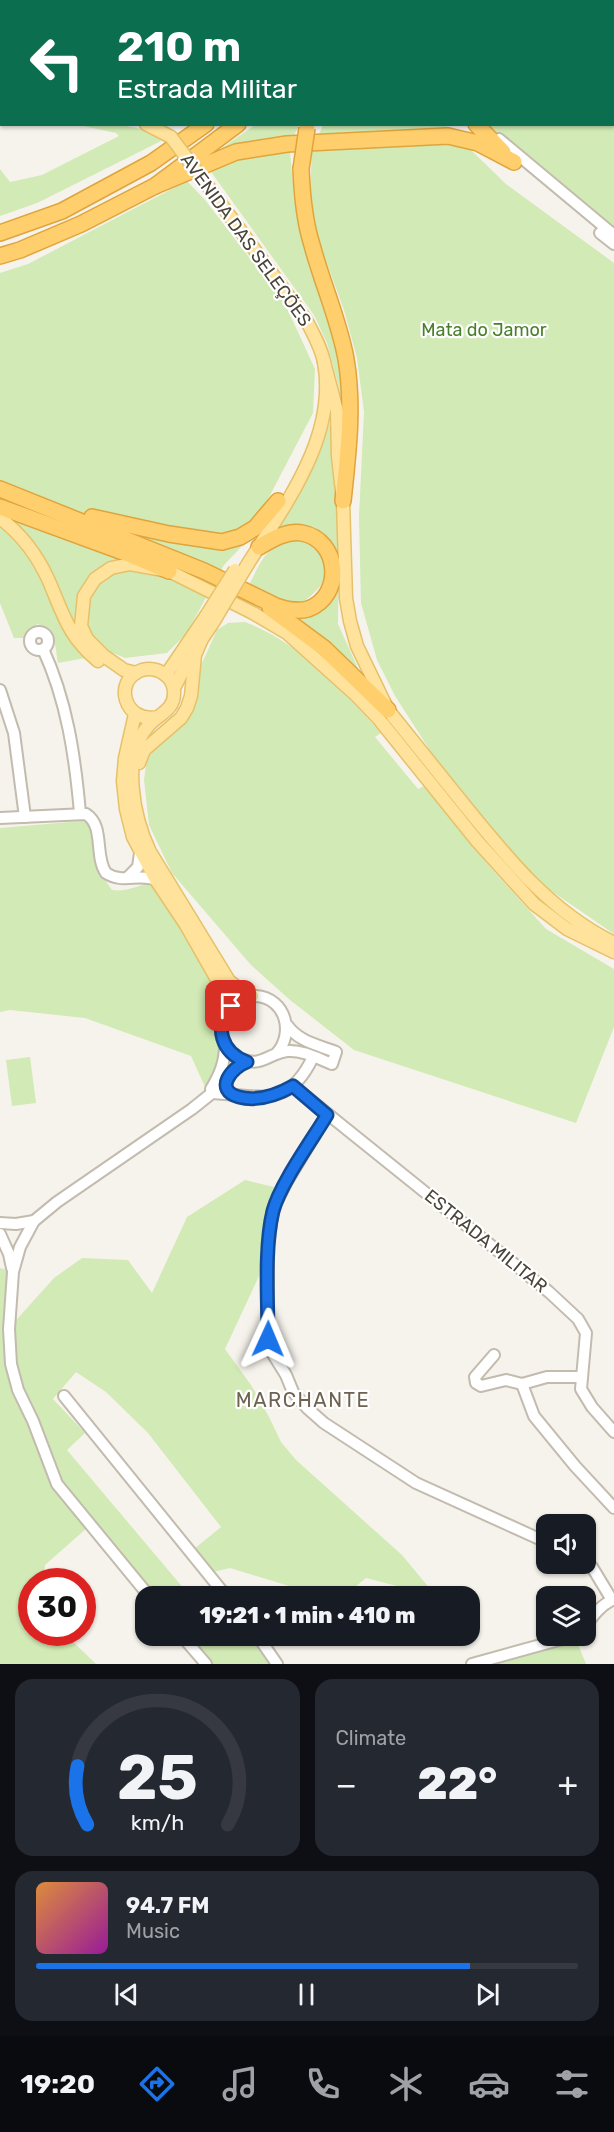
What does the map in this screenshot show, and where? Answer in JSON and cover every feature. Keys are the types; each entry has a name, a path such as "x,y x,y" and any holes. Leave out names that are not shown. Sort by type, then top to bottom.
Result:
{"highway":[{"path":"0,233 62,211 152,162 203,126"},
{"path":"155,186 235,126"},
{"path":"308,126 301,169 303,208 311,245 332,307 346,359 350,407 343,501"},
{"path":"478,126 514,162"},
{"path":"0,256 81,224 155,186 236,152 287,144 448,136 478,143 514,162"},
{"path":"0,489 204,571 288,610 308,609 322,599 331,587 333,570 330,556 323,543 301,532 280,535 259,547"},
{"path":"47,507 169,534 222,542 240,537 255,528 278,501"},
{"path":"0,507 120,550 169,571"},
{"path":"256,597 324,648 388,710"}],"main road":[{"path":"150,126 171,137"},
{"name":"AVENIDA DAS SELEÇÕES","path":"165,126 306,320 318,342 324,362 325,390 322,420 312,451 298,484 259,547 243,565"},
{"path":"324,362 337,411 346,598 350,621 357,646 388,710 515,868 574,920 614,943"},
{"name":"AVENIDA DAS SELEÇÕES","path":"166,675 210,618 243,565 278,501 312,451"},
{"path":"0,518 25,540 39,561 73,635 86,650 127,684"},
{"path":"174,688 166,675 151,669 136,673 124,670 104,656 87,639 80,618 84,596 95,579 111,568 130,564 169,571 253,613 287,633 356,695 385,726 477,841 534,904 567,929 614,952"},
{"name":"AVENIDA DAS SELEÇÕES","path":"210,618 201,640 174,688 170,708 149,724 140,738 132,778 135,809 150,852 230,981 252,996"},
{"path":"132,778 144,750 181,718 187,708 191,696 194,662 201,640"},
{"path":"136,673 127,684 126,700 135,714 150,718 158,717"},
{"path":"135,714 124,758 123,781 133,837 140,853 186,925 223,990 224,1016"}],"street":[{"path":"489,126 519,158 614,235"},
{"path":"514,162 614,244"},
{"path":"43,649 54,672 68,722 75,760 80,813"},
{"path":"0,690 14,733 25,816"},
{"path":"0,818 80,813 89,816 95,824 102,868 111,877 127,879 144,877 156,880"},
{"path":"127,879 138,867 140,853"},
{"path":"141,1586 57,1484 33,1421 18,1390 11,1364 9,1329 13,1272 20,1247 34,1221 57,1202 208,1096 236,1067 292,1051 332,1064 336,1052 302,1040 292,1032 275,1004 264,998 252,996 235,1002 224,1016 221,1027 225,1044 225,1060 208,1096"},
{"path":"276,1054 283,1044 287,1025"},
{"path":"225,1044 236,1057 247,1062"},
{"path":"208,1096 267,1097 280,1093 293,1086 305,1074 313,1057"},
{"path":"227,1077 228,1089 237,1096"},
{"name":"ESTRADA MILITAR","path":"293,1086 522,1270 578,1319 586,1333 581,1389 592,1407 614,1432"},
{"path":"327,1115 273,1209 268,1246 268,1339 273,1354 293,1392 324,1422 416,1483 536,1537"},
{"path":"1,1229 34,1221"},
{"path":"1,1229 13,1230 20,1247"},
{"path":"1,1229 13,1272"},
{"path":"494,1355 475,1377 476,1383 481,1386 506,1380 522,1384 547,1377 581,1377"},
{"path":"522,1384 534,1416 614,1508"},
{"path":"64,1396 218,1586"},
{"path":"596,1573 613,1600 605,1603 596,1612"},
{"path":"190,1646 206,1664"},
{"path":"265,1646 277,1664"},
{"path":"472,1664 537,1646"}],"green space":[{"path":"84,126 123,126 145,130 161,141 37,203 0,216 0,169 10,182 42,175 119,136 116,133"},
{"path":"254,126 299,126 293,138 222,148"},
{"name":"Mata do Jamor","path":"323,126 446,126 506,184 614,263 614,934 547,888 514,855 433,755 395,696 377,660 361,603 359,517 364,412 357,358 344,310 315,231 310,190 312,150"},
{"path":"489,126 614,126 614,231"},
{"path":"290,151 294,199 309,267 333,333 342,379 344,407 327,343 314,315 209,169 244,155"},
{"path":"187,181 205,200 285,304 315,369 313,413 245,543 224,565 186,634 167,653 125,658 113,653 58,663 54,639 48,629 37,624 24,638 14,638 0,603 0,273 28,264"},
{"path":"330,424 339,507 338,624 361,675 292,618 335,590 331,545 315,530 301,524 276,529"},
{"path":"302,539 324,555 328,563 325,580 310,597 299,605 285,602 267,595 250,583 268,552 281,545"},
{"path":"245,622 284,642 302,655 351,700 381,733 375,737 418,789 424,786 490,867 546,929 614,969 614,1027 576,1123 354,1050 290,1000 251,965 172,873 149,825 144,780 148,750 181,709 217,630 228,623"},
{"path":"89,822 93,830 98,870 112,890 154,885 221,997 215,1022 223,1060 206,1089 191,1056 85,1018 10,1010 0,1012 0,828"},
{"path":"30,1057 36,1103 12,1106 6,1060"},
{"path":"245,1180 274,1187 259,1276 225,1349 251,1385 281,1442 296,1460 402,1555 428,1586 397,1586 366,1578 356,1586 289,1586 230,1568 213,1572 194,1549 221,1527 148,1433 106,1392 76,1372 53,1399 85,1433 67,1450 182,1586 142,1586 87,1528 45,1565 45,1568 18,1568 18,1646 77,1646 96,1664 0,1664 0,1268 13,1272 9,1328 54,1278 82,1258 128,1260 152,1293 187,1217"},
{"path":"192,1646 265,1646 277,1664 207,1664"},
{"path":"541,1646 579,1646 586,1664 472,1664"}],"district":[{"name":"MARCHANTE","path":"303,1400"}],"route":[{"path":"231,1006 222,1021 222,1039 232,1054 247,1062 236,1067 227,1077 226,1085 231,1093 251,1098 267,1097 293,1086 327,1115 273,1209 268,1246 268,1339"}]}
